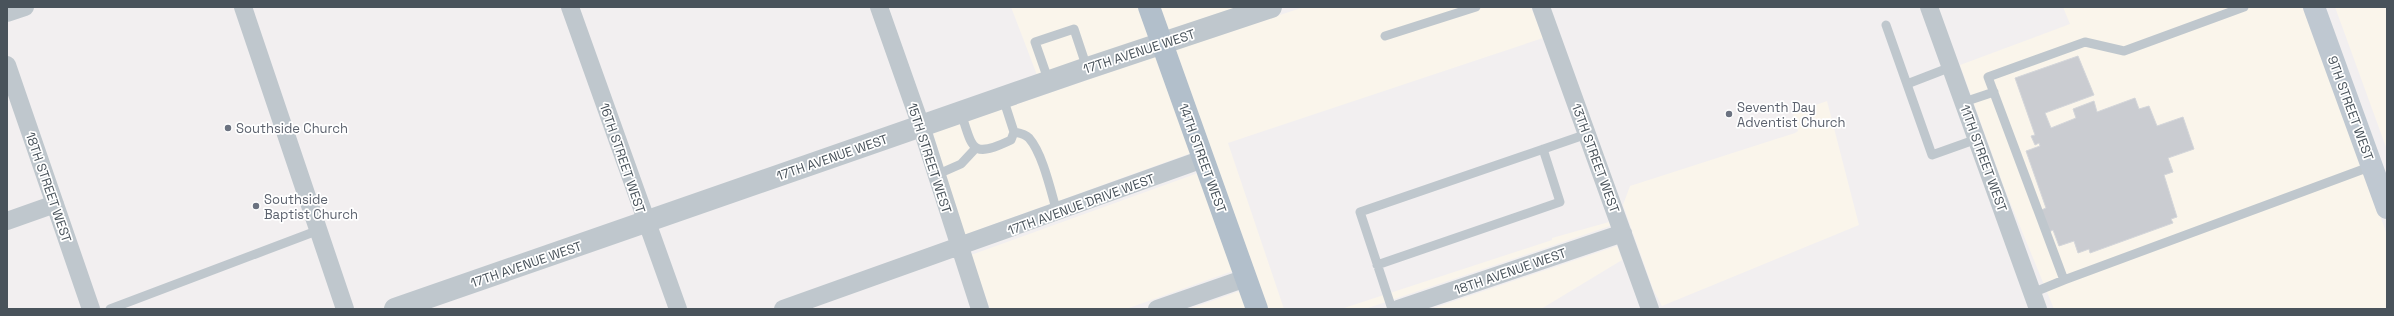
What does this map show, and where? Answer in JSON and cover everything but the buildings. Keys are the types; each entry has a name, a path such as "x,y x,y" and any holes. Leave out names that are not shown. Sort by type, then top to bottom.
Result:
{"main road":[{"name":"14TH STREET WEST","path":"1149,7 1257,309"},
{"name":"9TH STREET WEST","path":"2314,7 2387,208"}],"street":[{"path":"7,13 25,7"},
{"path":"243,7 345,309"},
{"name":"16TH STREET WEST","path":"570,7 678,309"},
{"name":"15TH STREET WEST","path":"878,7 921,126 959,248 980,309"},
{"name":"17TH AVENUE WEST","path":"395,309 646,223 921,126 1271,7"},
{"name":"13TH STREET WEST","path":"1541,7 1650,309"},
{"name":"11TH STREET WEST","path":"1929,7 2035,301"},
{"name":"18TH STREET WEST","path":"7,65 92,309"},
{"name":"17TH AVENUE DRIVE WEST","path":"783,309 959,248 1203,159"},
{"path":"7,220 55,204"},
{"name":"18TH AVENUE WEST","path":"1398,309 1623,233"},
{"path":"1157,309 1246,278"}],"lane":[{"path":"1386,36 1476,7"},
{"path":"2064,280 1988,77 2085,42 2124,51 2244,7"},
{"path":"1886,25 1932,155 1977,139"},
{"path":"1049,82 1035,42 1074,29 1087,69"},
{"path":"1907,84 1951,67"},
{"path":"1964,102 1994,92"},
{"path":"961,113 971,145 975,149 986,150 997,147 1011,140 1014,132 1003,98"},
{"path":"1014,132 1024,134 1032,143 1040,159 1057,212"},
{"path":"1392,309 1360,212 1587,134"},
{"path":"936,175 961,164 975,149"},
{"path":"1377,266 1560,202 1543,149"},
{"path":"2035,301 2064,280 2372,166"},
{"path":"110,309 319,230"}],"shaded area":[{"path":"1011,7 1139,7 1150,37 1037,75"},
{"path":"1159,7 1238,7 1167,31"},
{"path":"1304,7 1531,7 1543,38 1228,143 1284,309 1267,309 1175,50"},
{"path":"2063,7 2305,7 2387,235 2387,309 2054,309 2005,190 1960,65 2070,24"},
{"path":"2335,7 2387,7 2387,150"},
{"path":"1157,56 1191,153 964,235 933,133"},
{"path":"1827,101 1859,225 1662,306 1653,289 1623,205 1630,186 1795,133 1798,131 1793,113"},
{"path":"1198,173 1233,271 1126,309 990,309 971,255"},
{"path":"1609,222 1610,226 1365,309 1341,309 1552,240 1552,238"},
{"path":"1617,246 1622,260 1541,309 1431,309"},
{"path":"1240,291 1247,309 1189,309"}],"place":[{"name":"Seventh Day Adventist Church","path":"1729,114"},
{"name":"Southside Church","path":"228,128"},
{"name":"Southside Baptist Church","path":"256,206"}]}
